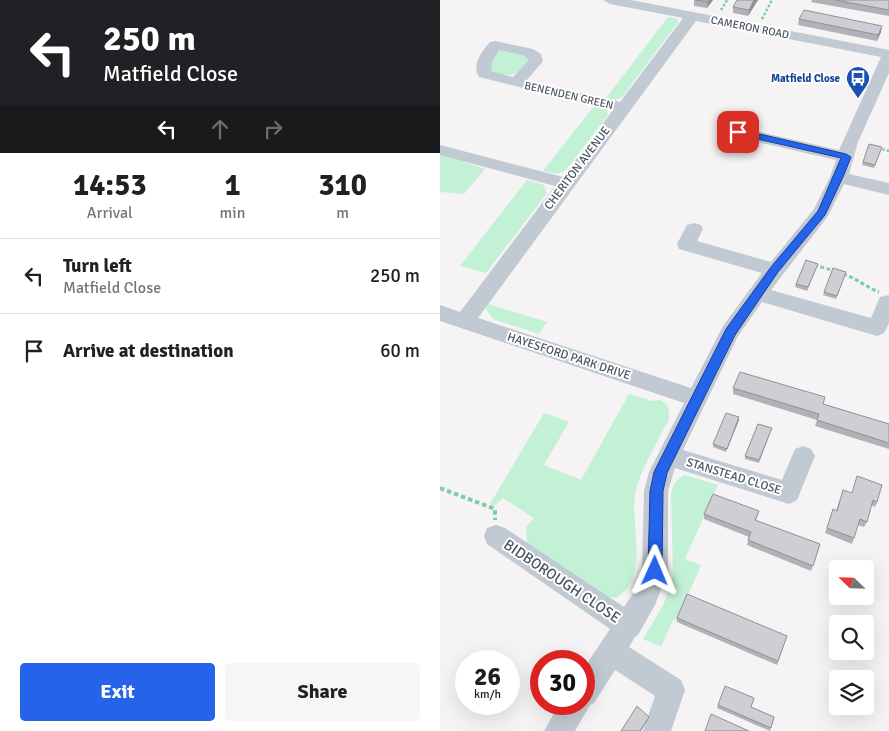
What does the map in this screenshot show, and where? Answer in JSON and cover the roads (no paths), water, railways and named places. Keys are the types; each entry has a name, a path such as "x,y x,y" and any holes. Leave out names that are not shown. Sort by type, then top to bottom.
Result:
{"street":[{"name":"CAMERON ROAD","path":"610,0 626,1 889,55"},
{"name":"CHERITON AVENUE","path":"464,321 565,183 692,16"},
{"name":"BENENDEN GREEN","path":"516,82 536,60 536,57 528,52 489,43 483,70 484,74 516,82 622,107"},
{"path":"595,677 629,626 646,596 655,571 656,491 661,472 730,332 780,263 822,212 839,177 848,149 884,80 889,55"},
{"path":"738,132 848,149"},
{"path":"440,150 565,183"},
{"path":"839,177 889,189"},
{"path":"694,229 686,244 780,263"},
{"path":"758,294 877,328 888,302"},
{"name":"HAYESFORD PARK DRIVE","path":"440,313 698,399"},
{"name":"STANSTEAD CLOSE","path":"669,456 790,493 803,456"},
{"name":"BIDBOROUGH CLOSE","path":"496,536 629,626"},
{"path":"612,652 675,682 657,731"},
{"path":"558,731 569,715"}],"place":[{"name":"Matfield Close","path":"858,99"}]}
